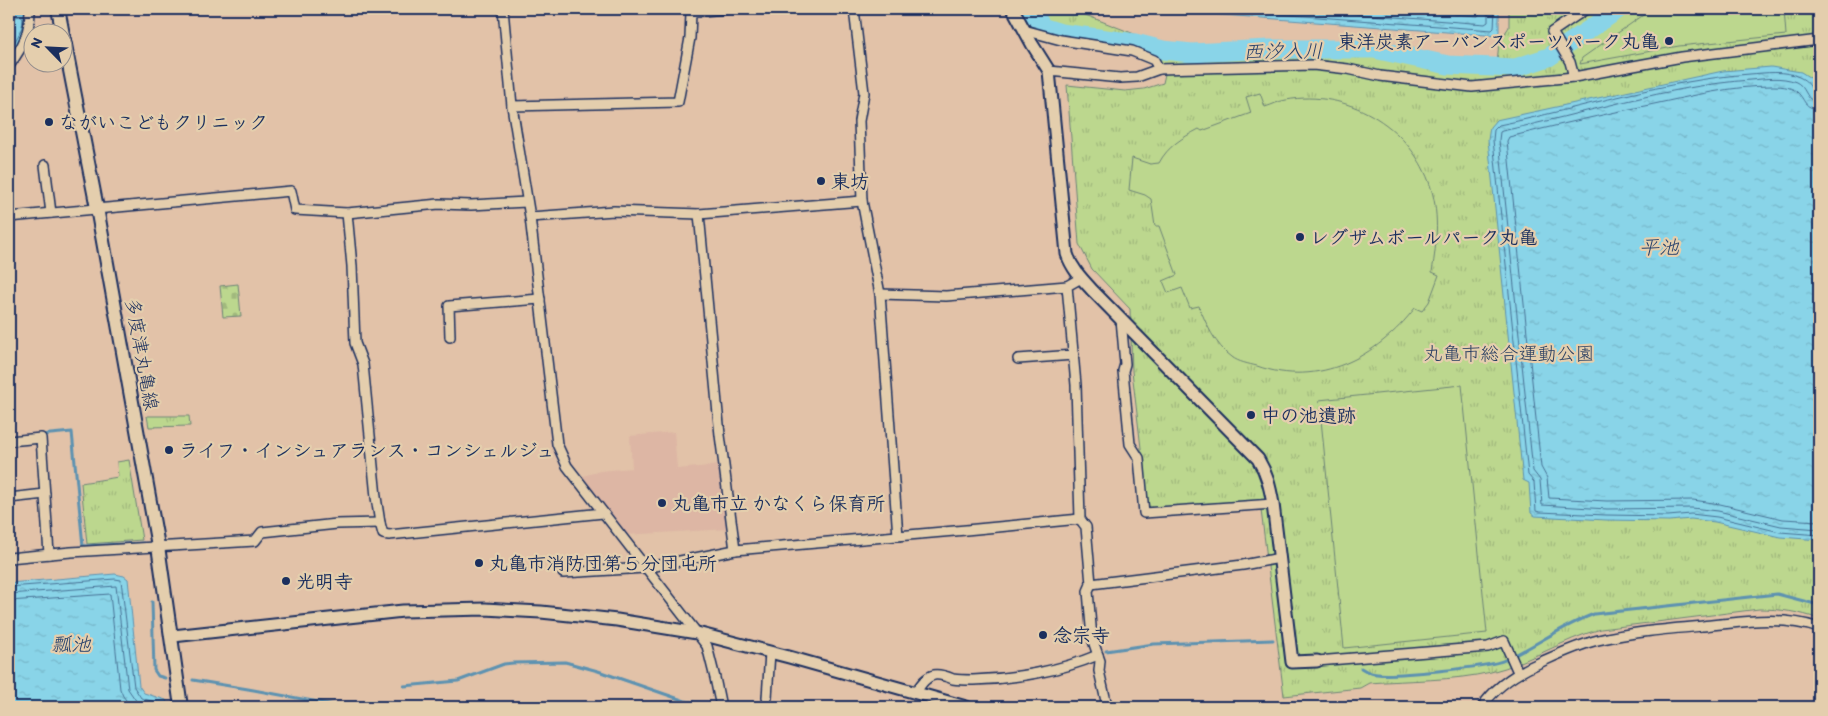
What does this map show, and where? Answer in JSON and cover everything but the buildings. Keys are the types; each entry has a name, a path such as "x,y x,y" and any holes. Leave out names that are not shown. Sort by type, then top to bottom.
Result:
{"main road":[{"name":"多度津丸亀線","path":"58,9 60,22"},
{"name":"多度津丸亀線","path":"70,72 97,208 158,546 173,636 182,707"}],"street":[{"path":"30,9 30,22"},
{"path":"503,9 512,106 530,217 557,444 567,466 706,646 716,678 721,707"},
{"path":"512,106 678,102 690,38 691,12 724,9"},
{"path":"854,9 864,93 859,121 862,201 880,294 898,536"},
{"path":"1013,9 1049,71 1067,254 1070,263 1081,278 1258,459 1265,471 1270,485 1273,504 1292,662 1488,647 1504,641 1518,672"},
{"path":"1574,77 1570,62 1552,32 1586,9"},
{"path":"1024,30 1061,40 1132,51 1154,60 1160,69"},
{"path":"1049,71 1120,78 1138,77 1160,69 1313,65 1348,69 1380,76 1472,87 1574,77 1682,57 1819,40"},
{"path":"9,66 22,46"},
{"path":"45,165 51,213"},
{"path":"9,217 291,191 294,210 347,212 439,204 471,205 527,202"},
{"path":"530,217 614,212 699,214 862,201"},
{"path":"347,212 352,266 355,343 363,364 380,522 383,534 389,535 603,513"},
{"path":"699,214 720,435 735,550"},
{"path":"880,294 946,296 1067,286 1081,278"},
{"path":"1067,286 1076,384 1080,518 1086,527 1091,584 1088,591 1092,638 1100,661 1106,701"},
{"path":"450,337 449,306 540,299"},
{"path":"1121,319 1125,364 1123,371 1130,444 1139,458 1144,514 1273,504"},
{"path":"1018,358 1074,355"},
{"path":"9,441 41,438 48,554"},
{"path":"9,498 45,494"},
{"path":"564,573 645,568 735,550 1080,518"},
{"path":"9,558 158,546 256,541 262,532 337,524 380,522"},
{"path":"1091,584 1243,565 1280,558"},
{"path":"173,636 403,611 485,609 578,615 698,634 770,652 966,707"},
{"path":"1482,707 1496,690 1518,672 1597,640 1640,632 1772,620 1801,622 1819,628"},
{"path":"767,698 770,652"},
{"path":"915,693 927,678 936,674 956,679 974,680 1010,676 1062,667 1098,655"}],"shaded area":[{"name":"丸亀市立 かなくら保育所","path":"674,432 677,469 720,465 729,529 624,535 580,477 600,471 632,468 630,436"}],"green space":[{"name":"丸亀市総合運動公園","path":"1043,9 1070,9 1186,54 1375,55 1400,60 1497,63 1499,42 1509,27 1509,9 1819,9 1819,619 1790,611 1759,609 1601,629 1587,633 1519,663 1477,675 1446,679 1369,683 1360,688 1284,696 1260,502 1148,508 1132,371 1130,309 1092,269 1079,244 1067,85 1125,91 1144,89 1163,83 1165,74 1138,55 1055,42"},
{"name":"東洋炭素アーバンスポーツパーク丸亀","path":"1652,9 1784,9 1786,35 1679,46 1580,64 1582,58"},
{"name":"レグザムボールパーク丸亀","path":"1260,93 1265,107 1283,101 1309,98 1331,100 1352,106 1372,116 1390,128 1406,144 1419,162 1429,182 1435,204 1436,227 1432,272 1439,275 1429,302 1422,311 1415,308 1383,341 1365,354 1345,364 1324,370 1302,373 1280,372 1240,362 1226,352 1212,334 1199,306 1190,308 1182,288 1168,293 1163,281 1177,275 1159,226 1155,226 1151,199 1129,190 1132,158 1150,164 1159,163 1171,147 1193,132 1199,129 1202,131 1251,113 1246,97"},
{"path":"238,284 241,316 223,317 220,286"},
{"path":"1462,385 1487,633 1344,648 1319,400"},
{"path":"147,416 189,416 190,426 149,427"},
{"path":"129,460 142,540 87,544 81,483 118,477 117,462"}],"water":[{"path":"1145,9 1499,9 1499,36"},
{"path":"25,11 27,14 25,22 22,22 21,42 9,59 9,13"},
{"name":"平池","path":"1771,67 1801,72 1815,81 1819,98 1819,540 1780,537 1715,522 1691,519 1669,521 1606,520 1535,516 1531,513 1529,483 1523,480 1488,140 1490,127 1496,120 1723,71"},
{"name":"瓢池","path":"115,574 128,579 139,686 144,693 166,700 168,707 9,707 9,583"},
{"path":"195,703 252,707 195,707"}],"waterway":[{"name":"西汐入川","path":"1031,9 1042,27 1061,33 1135,43 1163,50 1192,53 1269,49 1374,49 1448,65 1515,68 1549,57 1619,9"},
{"path":"40,435 72,432 83,546 143,543"},
{"path":"1361,668 1371,673 1396,674 1460,669 1496,663 1594,614 1777,594 1819,605"},
{"path":"152,602 154,670 158,676 165,678"},
{"path":"1106,651 1154,644 1273,640"},
{"path":"404,686 458,681 504,664 565,662 598,671 685,701 712,705"},
{"path":"193,680 340,706 354,704"},
{"path":"893,707 898,703"}],"place":[{"name":"東洋炭素アーバンスポーツパーク丸亀","path":"1669,41"},
{"name":"ながいこどもクリニック","path":"49,122"},
{"name":"東坊","path":"821,181"},
{"name":"レグザムボールパーク丸亀","path":"1300,237"},
{"name":"中の池遺跡","path":"1251,415"},
{"name":"ライフ・インシュアランス・コンシェルジュ","path":"169,450"},
{"name":"丸亀市立 かなくら保育所","path":"662,503"},
{"name":"丸亀市消防団第５分団屯所","path":"479,563"},
{"name":"光明寺","path":"286,581"},
{"name":"念宗寺","path":"1043,635"}]}
